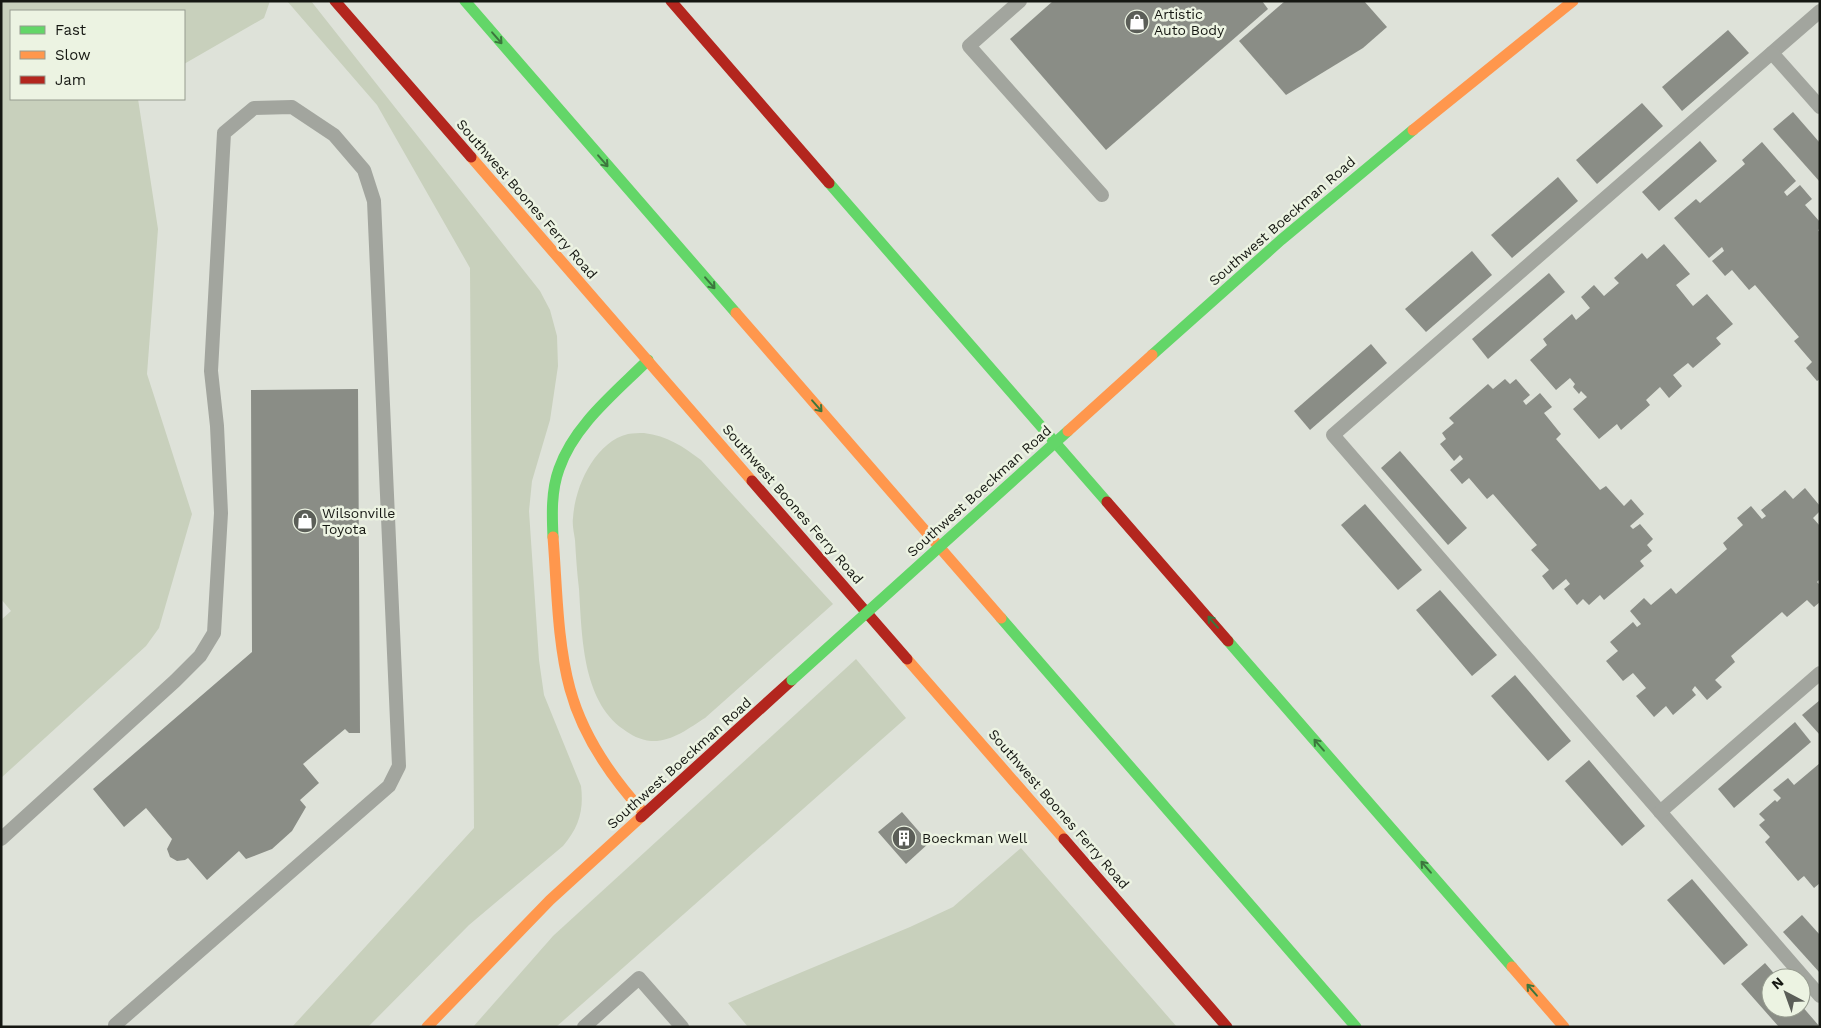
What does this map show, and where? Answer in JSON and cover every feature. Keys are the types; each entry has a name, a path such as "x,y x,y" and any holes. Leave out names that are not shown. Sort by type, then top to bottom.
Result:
{"main road":[{"name":"Southwest Boones Ferry Road","path":"335,1 1227,1027"},
{"path":"465,1 1356,1027"},
{"path":"671,1 1564,1027"},
{"name":"Southwest Boeckman Road","path":"427,1027 550,900 1152,355 1311,214 1573,1"},
{"path":"644,813 619,786 606,768 573,699 563,651 553,532 553,500 559,468 573,441 648,360"}],"lane":[{"path":"1020,1 969,46 1102,195"},
{"path":"1820,11 1332,435 1820,996"},
{"path":"1772,53 1820,107"},
{"path":"1,839 175,681 200,656 214,633 221,512 212,371 224,133 254,108 292,107 334,136 358,163 364,170 374,201 399,766 388,786 115,1026"},
{"path":"1660,812 1820,673"},
{"path":"584,1027 639,978 682,1027"}],"green space":[{"path":"1,1 270,1 264,18 185,63 185,10 10,10 10,100 138,100 158,229 147,374 192,514 159,628 146,646 1,778 1,620 11,611 1,599"},
{"path":"287,1 311,1 540,291 550,310 557,336 558,366 550,420 532,481 529,511 539,660 544,695 581,786 581,811 577,825 563,846 469,925 368,1027 292,1027 474,828 470,268 377,105"},
{"path":"628,434 653,434 674,442 701,460 833,604 705,718 673,737 659,741 639,738 623,729 609,717 599,701 592,684 583,646 573,523 575,506 583,479 597,456 616,439"},
{"path":"856,659 906,718 556,1027 473,1027 553,936"},
{"path":"1021,848 1177,1027 748,1027 728,1003 910,927 953,907"}],"building":[{"path":"1053,1 1262,1 1268,9 1106,150 1010,39"},
{"path":"1285,1 1364,1 1387,27 1363,48 1286,95 1239,41"},
{"path":"1728,30 1749,53 1682,111 1662,87"},
{"path":"1642,103 1663,126 1597,184 1576,160"},
{"path":"1793,112 1820,143 1820,182 1773,129"},
{"path":"1700,141 1717,161 1659,211 1642,192"},
{"path":"1762,142 1796,181 1784,192 1787,196 1800,185 1812,199 1805,205 1820,222 1820,229 1818,230 1820,233 1820,379 1817,381 1806,368 1812,362 1794,341 1799,337 1755,285 1749,290 1732,270 1725,276 1712,261 1724,251 1722,247 1709,258 1674,218 1696,199 1700,203 1745,164 1742,160"},
{"path":"1558,177 1578,201 1512,258 1491,235"},
{"path":"1664,244 1690,274 1676,285 1693,306 1707,294 1733,324 1716,338 1721,344 1693,368 1688,363 1673,375 1682,386 1669,398 1660,387 1646,400 1650,405 1621,430 1617,424 1599,439 1573,409 1587,397 1581,391 1579,394 1573,387 1575,384 1570,378 1556,390 1530,360 1547,345 1543,339 1572,314 1576,320 1590,308 1581,297 1594,285 1604,296 1619,283 1614,278 1642,253 1647,259"},
{"path":"1472,251 1492,275 1426,332 1405,309"},
{"path":"1549,273 1565,292 1488,359 1472,339"},
{"path":"1371,344 1387,363 1310,430 1294,411"},
{"path":"1505,379 1510,384 1516,379 1530,395 1523,401 1526,405 1540,393 1552,407 1544,413 1561,434 1556,439 1600,490 1606,486 1624,506 1631,499 1644,514 1630,526 1633,529 1640,524 1653,539 1647,545 1652,551 1640,561 1644,566 1604,600 1600,595 1589,605 1583,599 1577,605 1564,589 1570,584 1566,579 1553,590 1542,576 1549,570 1531,550 1537,545 1493,494 1487,499 1469,478 1462,484 1450,470 1463,459 1460,455 1454,461 1440,444 1446,439 1442,433 1454,423 1449,418 1488,384 1493,389"},
{"name":"Wilsonville Toyota","path":"358,389 360,733 349,733 345,729 303,764 319,783 300,800 306,807 292,831 272,849 246,859 239,851 207,880 188,858 177,861 170,857 167,849 172,839 146,808 124,827 93,789 252,652 251,390"},
{"path":"1400,451 1467,528 1448,545 1381,468"},
{"path":"1805,488 1820,506 1820,511 1813,518 1820,526 1820,579 1817,582 1820,585 1820,602 1814,607 1807,600 1787,617 1782,612 1731,656 1735,662 1715,680 1722,687 1707,700 1695,686 1692,690 1696,695 1673,715 1666,706 1654,717 1636,696 1646,688 1633,673 1623,681 1606,661 1618,651 1610,642 1633,622 1637,627 1641,624 1630,611 1644,598 1651,605 1671,588 1676,594 1727,549 1723,543 1743,525 1737,518 1751,506 1762,519 1766,516 1761,510 1785,490 1793,499"},
{"path":"1365,504 1422,570 1398,590 1341,525"},
{"path":"1440,590 1497,655 1472,676 1416,610"},
{"path":"1515,675 1571,741 1548,761 1491,696"},
{"path":"1820,700 1820,735 1802,715"},
{"path":"1795,722 1811,742 1734,808 1718,789"},
{"path":"1589,760 1645,826 1622,846 1565,781"},
{"path":"1820,763 1820,883 1814,888 1804,876 1798,881 1765,842 1770,837 1759,825 1765,820 1759,814 1775,800 1777,802 1781,798 1773,790 1788,778 1794,785"},
{"name":"Boeckman Well","path":"902,812 929,843 906,864 878,832"},
{"path":"1692,879 1748,945 1724,965 1667,900"},
{"path":"1802,915 1820,935 1820,973 1783,932"},
{"path":"1765,963 1769,968 1761,968 1761,1007 1741,984"},
{"path":"1811,1017 1820,1027 1779,1027 1771,1018"}],"traffic: fast":[{"path":"465,1 736,313"},
{"path":"1152,355 1281,240 1413,130"},
{"path":"829,183 1107,502"},
{"path":"553,537 553,494 559,469 566,453 585,424 597,410 648,360"},
{"path":"792,680 1068,431"},
{"path":"1001,618 1356,1027"},
{"path":"1228,641 1512,967"}],"traffic: slow":[{"path":"1413,130 1573,1"},
{"path":"471,157 752,481"},
{"path":"736,313 1001,618"},
{"path":"1068,431 1152,355"},
{"path":"553,537 562,652 570,689 582,724 590,740 620,785 644,813"},
{"path":"907,659 1064,839"},
{"path":"427,1027 550,900 641,817"},
{"path":"1512,967 1564,1027"}],"traffic: jam":[{"path":"335,1 471,157"},
{"path":"671,1 829,183"},
{"path":"752,481 907,659"},
{"path":"1107,502 1228,641"},
{"path":"641,817 792,680"},
{"path":"1064,839 1227,1027"}],"place":[{"name":"Artistic Auto Body","path":"1137,22"},
{"name":"Wilsonville Toyota","path":"305,521"},
{"name":"Boeckman Well","path":"904,838"}]}
